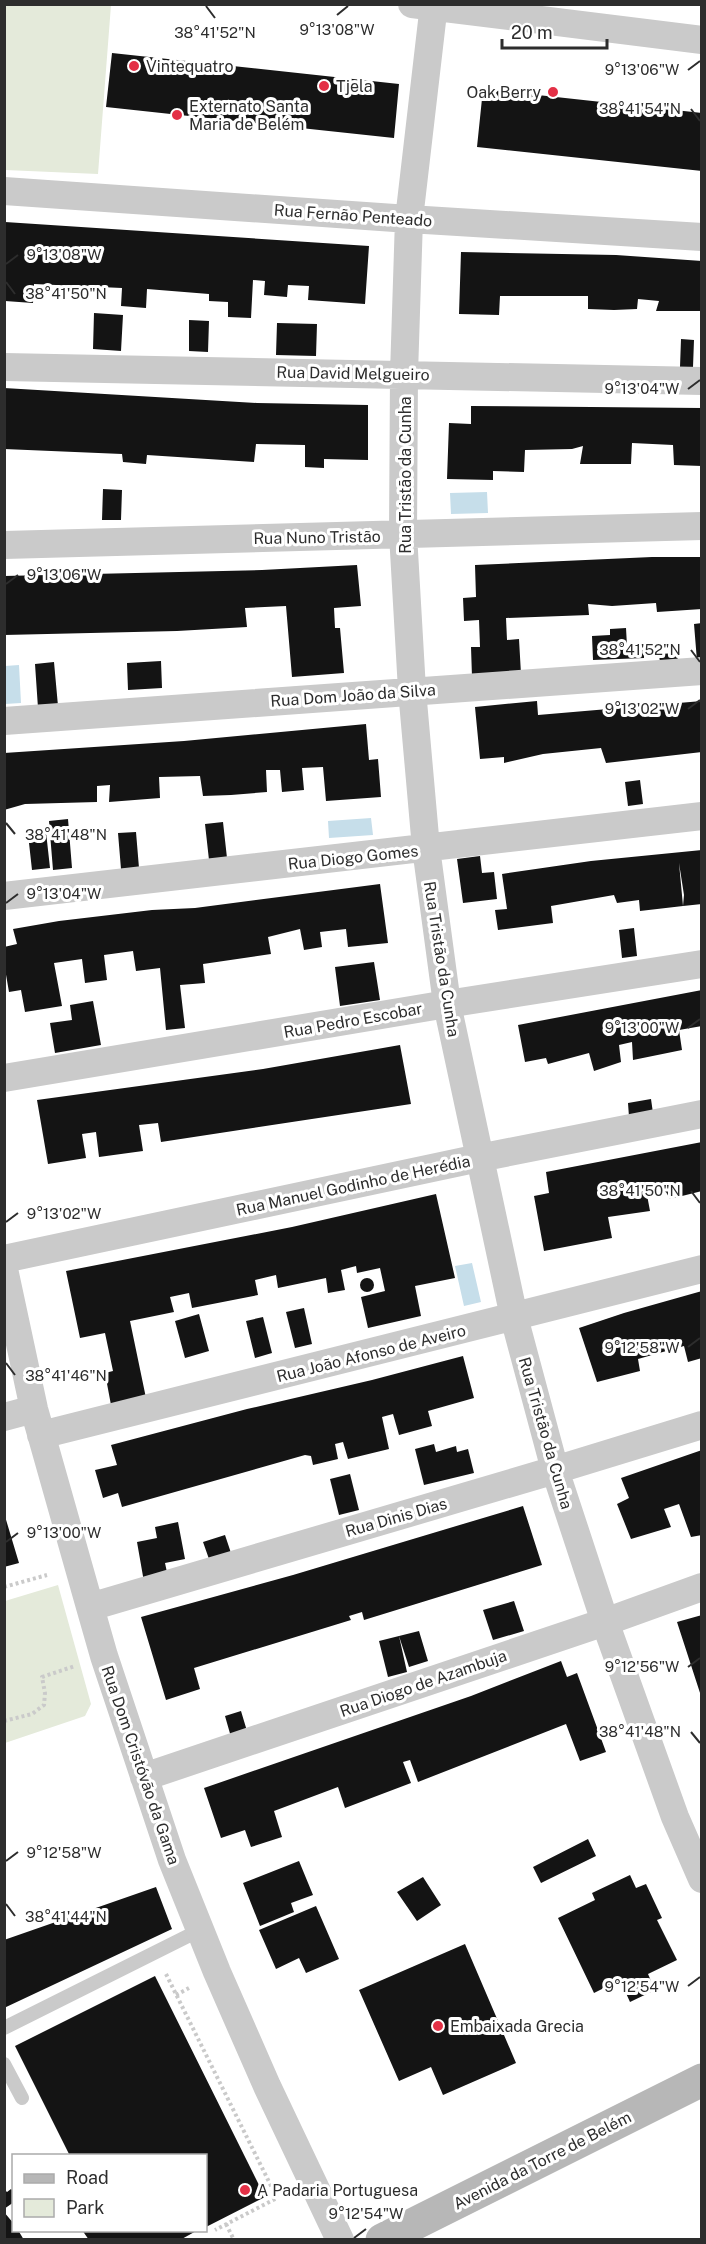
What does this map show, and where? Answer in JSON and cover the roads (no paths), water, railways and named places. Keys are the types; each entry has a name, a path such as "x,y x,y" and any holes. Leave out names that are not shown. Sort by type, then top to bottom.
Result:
{"street":[{"path":"426,5 702,40"},
{"name":"Rua Tristão da Cunha","path":"426,5 410,219 403,534 412,690 426,848 447,1004 513,1317 555,1470 605,1622 675,1816 702,1879"},
{"name":"Rua Fernão Penteado","path":"4,190 702,237"},
{"name":"Rua David Melgueiro","path":"4,367 702,381"},
{"name":"Rua Nuno Tristão","path":"4,545 702,526"},
{"name":"Rua Dom João da Silva","path":"4,721 702,670"},
{"name":"Rua Diogo Gomes","path":"4,896 702,816"},
{"name":"Rua Pedro Escobar","path":"4,1078 702,964"},
{"name":"Rua Manuel Godinho de Herédia","path":"4,1259 479,1158 702,1114"},
{"name":"Rua Dom Cristóvão da Gama","path":"4,1269 37,1422 78,1567 104,1656 172,1860 267,2086 340,2240"},
{"name":"Rua João Afonso de Aveiro","path":"4,1417 37,1422 513,1317 702,1269"},
{"name":"Rua Dinis Dias","path":"90,1607 702,1425"},
{"name":"Rua Diogo de Azambuja","path":"144,1777 605,1622 702,1587"},
{"name":"Avenida da Torre de Belém","path":"382,2240 702,2080"}],"lane":[{"path":"4,2028 200,1930"},
{"path":"4,2064 22,2098"}],"water":[{"path":"487,492 488,513 451,514 450,493"},
{"path":"19,665 21,703 5,704 5,666"},
{"path":"371,818 373,835 329,838 328,821"},
{"path":"472,1263 481,1302 464,1306 455,1266"}],"place":[{"name":"Vintequatro","path":"134,66"},
{"name":"Tjela","path":"324,86"},
{"name":"Oak Berry","path":"553,92"},
{"name":"Externato Santa Maria de Belém","path":"177,115"},
{"name":"Embaixada Grecia","path":"438,2026"},
{"name":"A Padaria Portuguesa","path":"245,2190"}]}
